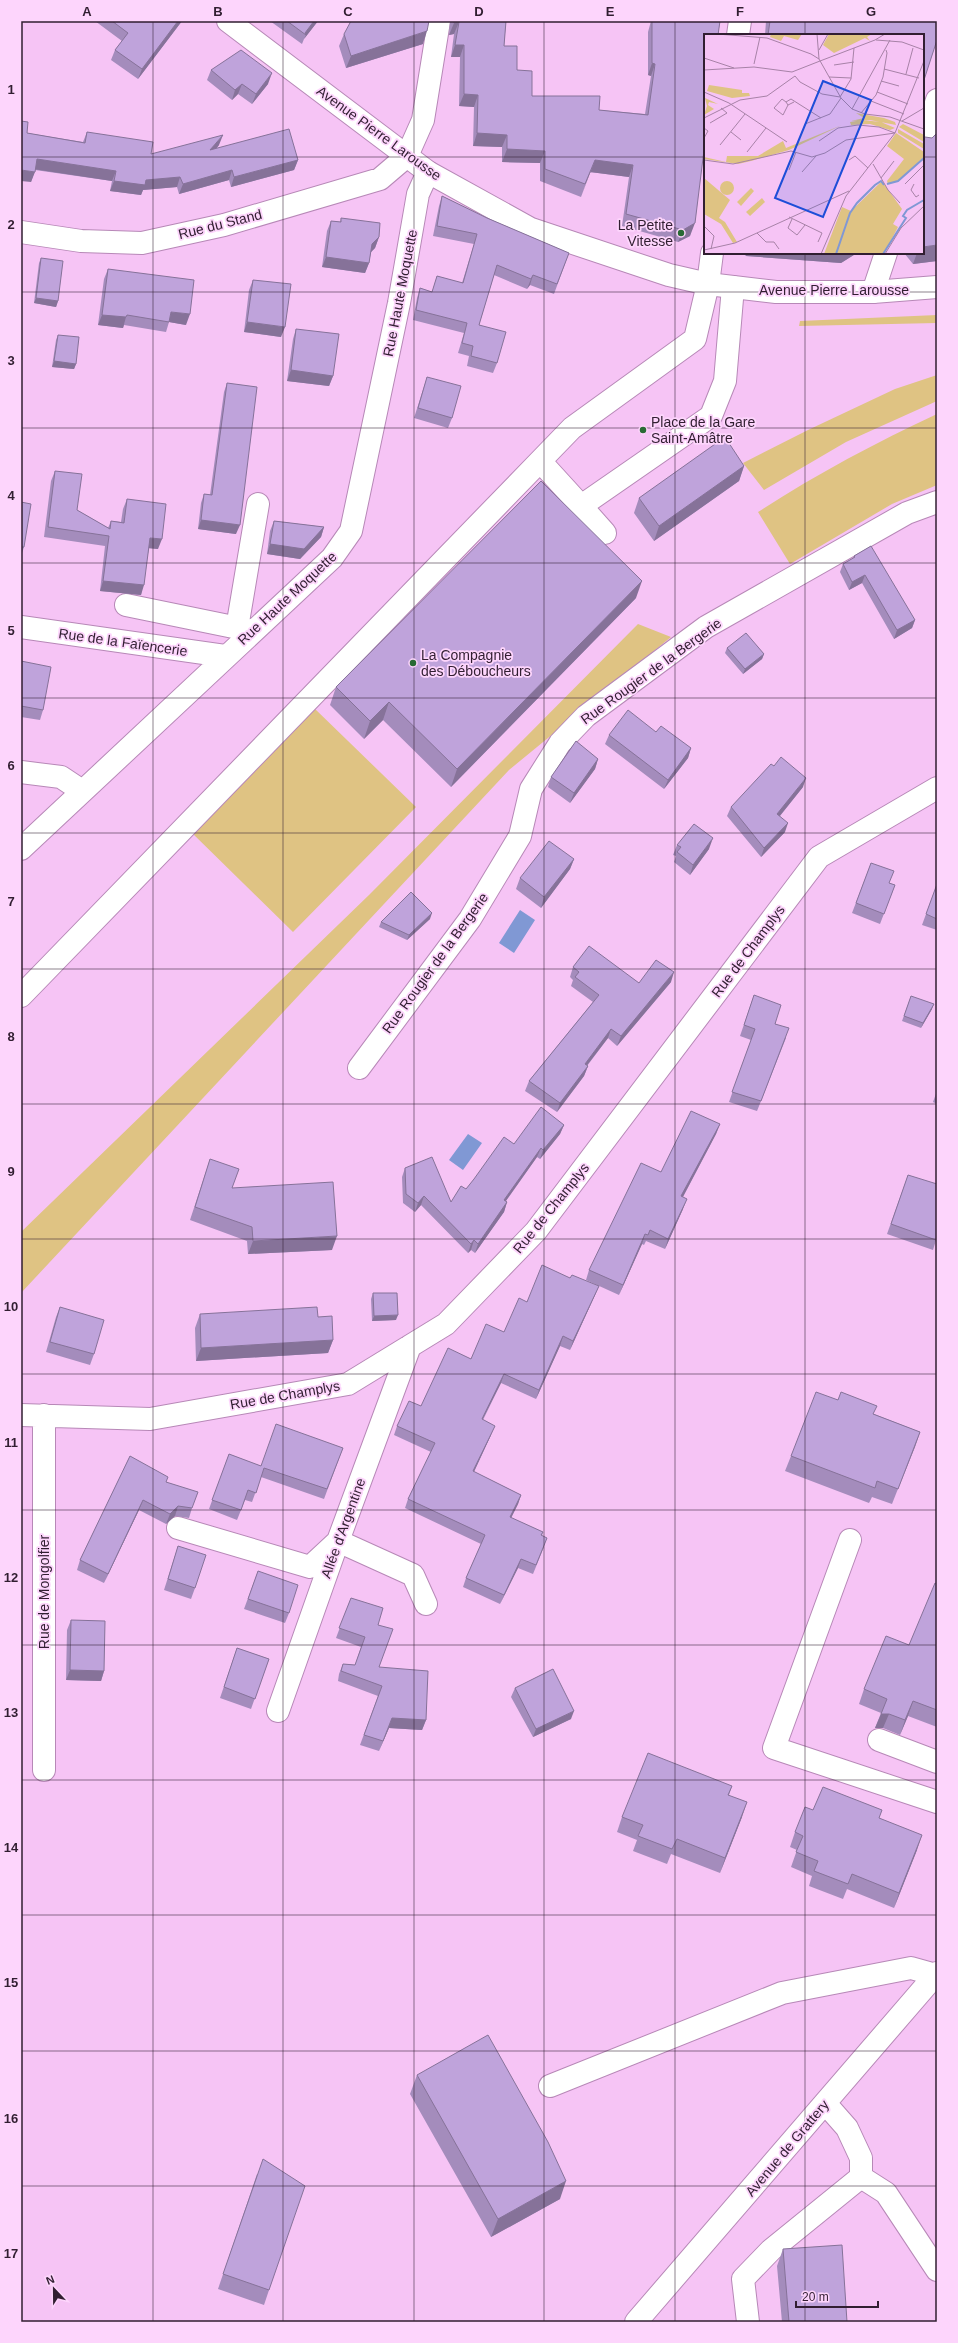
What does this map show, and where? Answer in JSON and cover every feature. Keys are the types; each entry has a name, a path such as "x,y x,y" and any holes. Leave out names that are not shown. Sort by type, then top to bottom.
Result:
{"street":[{"name":"Avenue Pierre Larousse","path":"228,21 428,172 531,229 670,275 708,284 776,292 873,292 937,286"},
{"path":"407,156 423,120 439,21"},
{"path":"738,34 740,21"},
{"path":"924,139 937,100"},
{"name":"Rue du Stand","path":"21,232 82,241 142,242 224,225 380,179 407,156"},
{"name":"Rue Haute Moquette","path":"21,849 224,656 245,629 332,558 351,530 399,302 418,194 428,172"},
{"path":"21,996 572,428 695,340 708,284 712,254"},
{"path":"873,292 886,254"},
{"path":"581,506 711,416 725,381 733,287"},
{"path":"540,461 605,533"},
{"name":"Rue Rougier de la Bergerie","path":"359,1068 470,919 520,836 531,789 560,743 586,716 706,627 907,513 937,502"},
{"path":"126,605 245,629 258,504"},
{"name":"Rue de la Faïencerie","path":"21,626 224,656"},
{"path":"21,772 61,777 82,791"},
{"name":"Rue de Champlys","path":"21,1415 150,1419 348,1384 446,1324 536,1231 819,857 937,788"},
{"name":"Allée d'Argentine","path":"278,1711 338,1541 410,1346"},
{"name":"Rue de Mongolfier","path":"44,1415 44,1770"},
{"path":"178,1528 310,1567 338,1541 413,1575 426,1604"},
{"path":"850,1540 774,1748 937,1802"},
{"path":"879,1740 937,1762"},
{"path":"550,2086 782,1993 911,1968 936,1974"},
{"name":"Avenue de Grattery","path":"636,2322 936,1974"},
{"path":"825,2103 847,2128 861,2158 861,2177"},
{"path":"861,2177 886,2193 937,2270"},
{"path":"748,2322 743,2279 771,2250 861,2177"}],"shaded area":[{"path":"937,315 937,323 799,326 800,321"},
{"path":"937,375 937,401 846,442 764,490 743,463 808,430 895,389"},
{"path":"937,414 937,485 892,504 790,564 758,512 801,485 846,460"},
{"path":"638,624 671,637 509,770 21,1293 21,1232 369,895"},
{"path":"313,707 416,807 293,932 191,832"}],"water":[{"path":"520,910 535,920 514,953 499,943"},
{"path":"468,1134 482,1143 463,1170 449,1160"}],"building":[{"path":"112,21 178,21 142,69 115,50 128,33"},
{"path":"287,21 314,21 305,33 306,35"},
{"path":"351,21 429,21 427,31 351,56 344,34"},
{"path":"454,21 506,21 504,46 517,46 517,70 532,71 532,96 600,96 599,110 648,115 655,64 652,63 652,21 720,21 718,34 704,34 704,150 695,223 683,230 626,214 633,165 595,160 585,184 545,169 545,151 507,149 507,135 477,133 478,95 464,94 464,45 455,45 459,22 454,23"},
{"path":"770,21 937,21 937,40 924,80 924,34 768,34"},
{"path":"241,50 272,73 256,94 242,84 235,90 211,70"},
{"path":"21,121 28,122 27,133 85,143 87,132 153,142 151,154 223,135 210,150 289,129 298,160 234,177 232,170 183,184 180,177 146,180 145,185 114,181 116,171 37,159 35,172 21,170"},
{"path":"937,133 937,245 924,247 924,136 932,138"},
{"path":"442,196 487,218 569,253 557,284 533,275 531,279 497,265 479,325 506,332 497,363 471,356 473,346 462,343 467,323 416,310 420,288 432,292 437,276 463,283 477,234 437,226"},
{"path":"341,218 380,223 379,237 372,244 369,263 326,257 331,221 341,222"},
{"path":"41,258 63,261 58,301 36,298"},
{"path":"108,269 194,280 190,314 171,312 169,322 127,315 126,317 102,315"},
{"path":"253,280 291,284 285,327 247,322"},
{"path":"296,329 339,334 333,376 291,370"},
{"path":"58,335 79,337 76,364 54,361"},
{"path":"427,377 461,386 452,418 418,408"},
{"path":"227,383 257,387 240,525 201,520 204,494 212,495"},
{"path":"725,437 744,466 659,526 639,498"},
{"path":"55,471 82,474 77,510 110,529 111,521 124,523 127,499 166,504 162,539 150,538 144,585 103,581 109,536 48,527"},
{"path":"541,481 642,581 457,769 389,702 370,721 336,687"},
{"path":"21,502 31,504 24,547 21,547"},
{"path":"274,521 324,527 304,549 270,544"},
{"path":"871,546 915,620 897,630 865,575 852,582 843,564"},
{"path":"746,633 764,654 745,669 727,648"},
{"path":"21,661 51,667 43,710 21,706"},
{"path":"628,710 656,732 661,726 691,748 668,780 609,735"},
{"path":"576,741 598,759 574,793 551,777"},
{"path":"781,757 806,778 777,814 788,823 764,848 731,807 771,764 774,766"},
{"path":"694,824 713,838 693,865 677,852 681,847 677,845"},
{"path":"549,841 574,859 544,897 520,878"},
{"path":"871,863 894,871 889,883 895,885 884,914 856,903"},
{"path":"937,884 937,919 926,914"},
{"path":"411,892 432,913 409,935 381,922"},
{"path":"589,946 639,983 656,960 674,972 621,1036 611,1029 585,1064 588,1066 560,1103 529,1081 599,995 575,977 579,972 573,967"},
{"path":"754,995 781,1005 775,1024 789,1028 761,1101 732,1092 755,1029 744,1025"},
{"path":"911,996 934,1004 923,1023 904,1016"},
{"path":"541,1107 564,1125 543,1150 541,1148 504,1200 507,1202 478,1244 474,1240 471,1244 424,1196 418,1203 406,1194 405,1168 432,1157 451,1202 461,1186 466,1189 504,1137 514,1144"},
{"path":"691,1111 720,1124 681,1196 687,1199 668,1239 650,1230 648,1235 645,1234 623,1285 589,1270 641,1163 661,1172"},
{"path":"210,1159 239,1169 232,1188 333,1182 337,1236 253,1241 252,1227 195,1207"},
{"path":"908,1175 937,1184 936,1240 891,1224"},
{"path":"542,1265 570,1278 572,1275 599,1286 573,1341 563,1336 539,1390 504,1374 482,1419 495,1426 473,1471 521,1495 510,1517 543,1532 541,1535 547,1538 536,1565 521,1559 504,1595 466,1578 485,1535 408,1499 435,1443 397,1426 409,1401 421,1406 448,1348 471,1359 486,1324 504,1332 519,1298 527,1302"},
{"path":"373,1293 397,1293 398,1315 374,1316"},
{"path":"60,1307 104,1320 94,1354 50,1342"},
{"path":"317,1307 318,1317 332,1316 333,1340 201,1348 200,1314"},
{"path":"816,1392 838,1400 841,1392 877,1406 873,1414 920,1432 898,1489 877,1481 875,1488 791,1456"},
{"path":"276,1424 343,1448 327,1489 264,1468 256,1493 248,1490 241,1510 212,1500 229,1454 261,1466"},
{"path":"130,1456 168,1477 166,1482 198,1492 192,1508 178,1506 170,1514 143,1500 108,1574 80,1560"},
{"path":"178,1546 206,1555 195,1588 168,1579"},
{"path":"258,1571 298,1585 289,1613 248,1599"},
{"path":"935,1583 937,1584 937,1710 913,1701 905,1720 889,1714 881,1714 887,1699 864,1689 886,1636 909,1645"},
{"path":"351,1598 383,1608 378,1625 393,1629 379,1667 428,1671 426,1720 392,1718 383,1741 364,1735 382,1686 341,1671 343,1664 355,1665 365,1637 339,1628"},
{"path":"71,1620 105,1621 104,1671 70,1670"},
{"path":"237,1648 269,1659 255,1699 224,1687"},
{"path":"553,1669 574,1711 536,1729 515,1688"},
{"path":"648,1753 732,1786 728,1795 747,1802 725,1858 677,1839 672,1849 638,1836 643,1825 622,1817"},
{"path":"823,1787 882,1810 879,1818 922,1835 899,1893 852,1874 848,1884 814,1871 818,1861 796,1852 803,1836 795,1832 805,1807 813,1810"},
{"path":"488,2035 548,2142 566,2181 498,2219 417,2075"},
{"path":"263,2159 305,2186 269,2290 223,2274"},
{"path":"842,2245 847,2322 789,2322 783,2249"}],"place":[{"name":"La Petite Vitesse","path":"681,233"},
{"name":"Place de la Gare Saint-Amâtre","path":"643,430"},
{"name":"La Compagnie des Déboucheurs","path":"413,663"}]}
